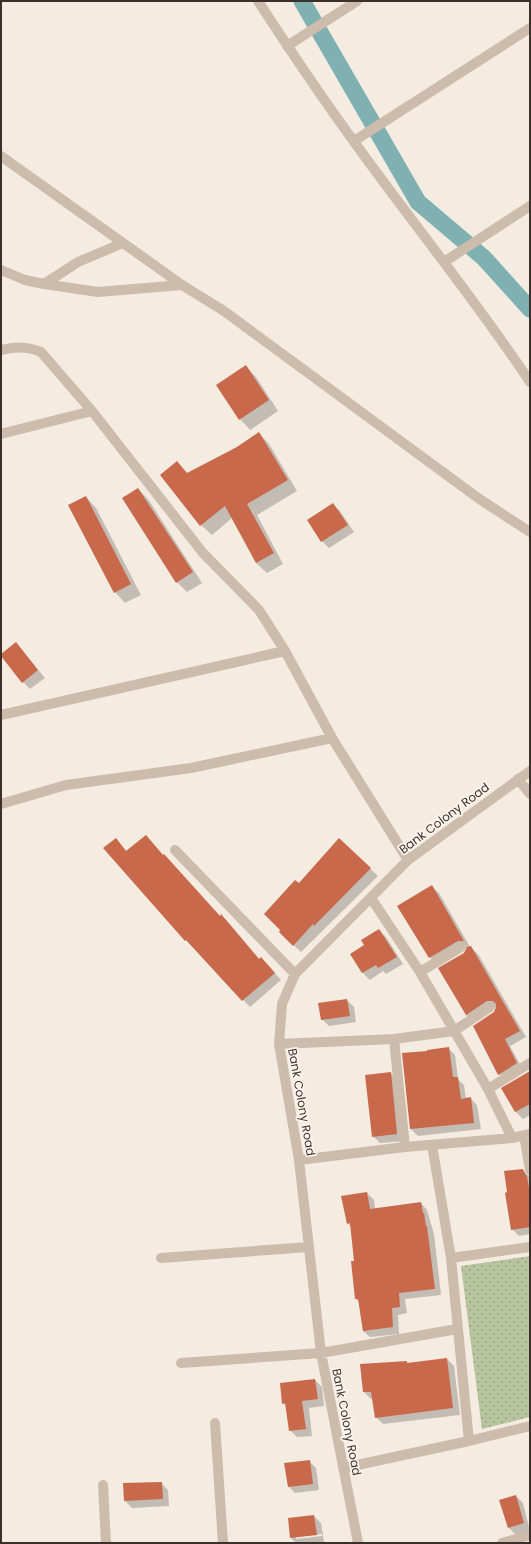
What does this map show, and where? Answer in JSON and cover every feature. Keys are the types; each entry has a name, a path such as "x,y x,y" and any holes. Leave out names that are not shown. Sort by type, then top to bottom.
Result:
{"street":[{"path":"258,1 287,46 354,141 505,344 530,382"},
{"path":"287,46 357,1"},
{"path":"354,141 530,28"},
{"path":"1,156 182,285 224,310 478,498 530,532"},
{"path":"444,262 530,206"},
{"path":"44,284 78,262 123,243"},
{"path":"1,270 25,280 98,292 182,285"},
{"path":"1,350 19,346 31,348 41,352 92,411 203,553 259,610 285,651 332,738 408,860"},
{"path":"1,434 92,411"},
{"path":"1,715 285,651"},
{"path":"1,804 66,785 191,768 332,738"},
{"name":"Bank Colony Road","path":"358,1543 321,1353 299,1160 279,1044 282,1004 295,974 408,860 530,771"},
{"path":"518,779 530,794"},
{"path":"175,850 295,974"},
{"path":"371,898 420,972 488,1089 512,1138"},
{"path":"420,972 461,947"},
{"path":"279,1044 394,1039 454,1031 490,1008"},
{"path":"394,1039 405,1147"},
{"path":"488,1089 530,1063"},
{"path":"299,1160 405,1147 512,1138 527,1135 530,1170"},
{"path":"432,1145 451,1258 469,1442"},
{"path":"161,1258 308,1247"},
{"path":"451,1258 530,1247"},
{"path":"181,1363 321,1353 457,1329"},
{"path":"215,1423 224,1543"},
{"path":"343,1468 469,1442 530,1426"},
{"path":"103,1485 106,1543"},
{"path":"502,1543 530,1535"}],"green space":[{"path":"530,1256 530,1417 482,1429 461,1266"}],"building":[{"path":"246,365 269,400 239,420 216,385"},
{"path":"259,432 288,480 247,504 274,553 256,563 225,506 200,526 160,475 177,461 187,473 237,447"},
{"path":"138,488 193,572 176,583 122,498"},
{"path":"86,496 131,584 114,593 68,505"},
{"path":"333,503 348,525 321,542 307,520"},
{"path":"16,642 38,670 22,683 1,656 1,654"},
{"path":"146,835 220,916 221,914 259,959 261,957 275,973 242,1001 186,940 185,941 103,848 116,838 126,851"},
{"path":"339,838 371,868 314,926 313,924 293,946 264,914 295,880 299,883"},
{"path":"432,885 464,941 458,941 429,958 397,906"},
{"path":"379,929 397,957 378,968 376,965 362,973 350,954 364,945 361,940"},
{"path":"471,946 520,1031 505,1039 517,1063 498,1075 473,1026 494,1012 496,1004 493,1001 487,1001 466,1015 438,968 464,953 467,947"},
{"path":"347,999 350,1016 321,1020 318,1003"},
{"path":"449,1047 453,1077 458,1077 461,1099 471,1097 474,1123 410,1129 402,1053"},
{"path":"530,1071 530,1104 515,1112 501,1088"},
{"path":"391,1072 397,1134 372,1137 365,1075"},
{"path":"523,1169 527,1176 530,1194 530,1227 511,1230 505,1193 507,1192 504,1171"},
{"path":"367,1192 370,1209 421,1202 427,1226 435,1289 399,1293 400,1307 392,1308 393,1327 363,1331 358,1299 355,1299 351,1261 354,1261 350,1223 347,1224 341,1196"},
{"path":"447,1358 453,1408 375,1418 371,1392 363,1392 360,1364 407,1361 407,1363"},
{"path":"315,1379 318,1399 302,1401 306,1429 289,1431 285,1403 282,1404 280,1383"},
{"path":"310,1460 313,1484 288,1487 284,1463"},
{"path":"162,1482 163,1499 124,1501 123,1483"},
{"path":"516,1495 524,1523 508,1528 499,1500"},
{"path":"314,1515 317,1535 290,1538 288,1518"}],"waterway":[{"path":"302,1 418,202 484,258 530,309"}]}
